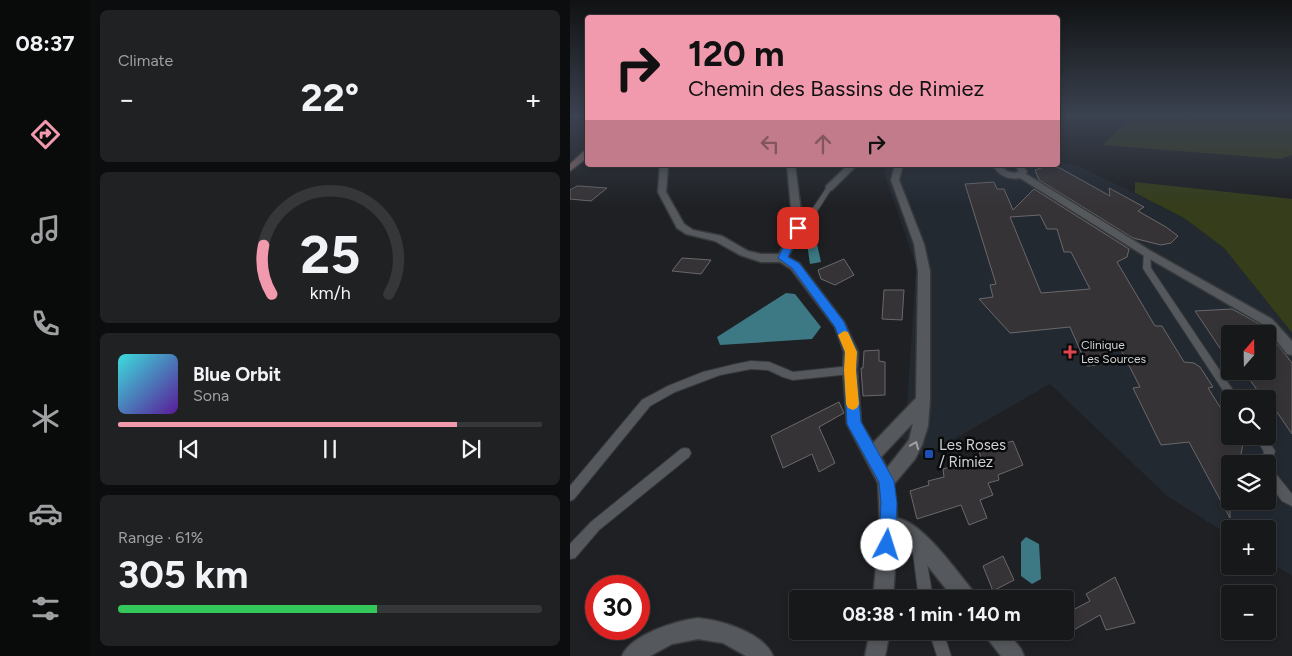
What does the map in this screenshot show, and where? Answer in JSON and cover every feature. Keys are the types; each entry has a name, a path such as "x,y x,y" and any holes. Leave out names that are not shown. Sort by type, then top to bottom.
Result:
{"street":[{"path":"570,168 585,155"},
{"path":"664,167 662,192 680,226 690,232 718,238 744,253 761,258 782,258 795,266 840,325 851,352 850,370 854,424 886,481 889,526 884,590"},
{"path":"782,258 798,228 792,167"},
{"path":"829,188 850,167"},
{"path":"886,481 909,457 913,449 922,421 923,400 924,271 919,244 895,180 898,167"},
{"path":"998,167 1007,175 1021,175 1147,253 1268,322 1292,350"},
{"path":"1021,167 1021,175"},
{"path":"872,456 911,416 923,400"},
{"path":"889,526 904,528 918,540 960,590"},
{"path":"632,656 674,632 705,627 728,635 753,648 763,656"},
{"path":"875,656 878,640"},
{"path":"1001,640 1014,656"}],"lane":[{"path":"798,228 810,218 829,188"},
{"path":"1147,253 1147,268 1228,390"},
{"path":"570,495 646,403 662,394 725,369 765,365 778,368 790,376 850,370"},
{"path":"570,553 594,526 685,453"},
{"path":"1276,484 1286,497 1292,500"},
{"path":"918,540 924,590"},
{"path":"939,640 944,656"}],"shaded area":[{"name":"Clinique Les Sources","path":"1060,161 1079,166 1184,218 1224,248 1292,333 1292,576 1276,566 1276,520 1221,520 1221,530 1167,496 1050,384 923,457 889,426 907,406 916,266 884,173 887,167 1060,167"}],"green space":[{"path":"1111,146 1292,146 1292,155 1280,159"},
{"path":"1135,182 1292,199 1292,333 1224,248 1184,218 1135,193"}],"water":[{"path":"815,235 821,262 810,264 806,237"},
{"path":"786,293 795,294 821,327 812,339 720,345 717,337"},
{"path":"1026,537 1039,544 1041,579 1032,584 1021,576 1021,542"}],"building":[{"path":"1044,167 1060,168 1110,196 1109,188 1144,207 1138,211 1178,236 1171,243 1161,245 1133,238 1039,180 1035,170"},
{"path":"994,182 997,189 1004,189 1013,210 1034,189 1129,249 1127,257 1117,262 1155,326 1162,326 1184,362 1194,363 1200,367 1213,387 1208,388 1221,409 1221,445 1243,445 1241,455 1221,455 1221,501 1189,442 1161,445 1133,388 1140,387 1117,342 1098,365 1087,366 1070,327 1010,333 979,299 993,297 990,285 996,284 965,184","holes":["1040,215 1047,229 1057,229 1064,252 1071,252 1090,289 1041,293 1010,217"]},
{"path":"577,186 607,188 591,201 570,199 570,190"},
{"path":"682,258 711,260 701,274 672,271"},
{"path":"844,259 854,275 835,285 821,279 818,270"},
{"path":"884,290 904,290 902,320 882,319"},
{"path":"1232,309 1261,325 1221,325 1221,350 1195,311"},
{"path":"1276,343 1292,363 1292,434 1276,411 1276,390 1257,390 1250,380 1276,380"},
{"path":"879,350 879,361 885,362 885,395 863,396 861,368 863,368 864,351"},
{"path":"839,402 844,413 819,427 835,463 819,472 812,454 783,468 771,436"},
{"path":"1013,441 1023,465 998,475 999,480 988,483 993,495 980,500 987,518 969,525 961,505 917,519 910,491 929,485 928,481 944,477 943,469 981,458 979,451"},
{"path":"1226,510 1230,510 1230,518"},
{"path":"1003,556 1014,580 993,590 983,566"},
{"path":"1115,577 1135,623 1106,630 1100,615 1074,630 1074,609 1090,601 1086,594"}],"slow traffic":[{"path":"844,335 851,352 850,370 853,404"}],"place":[{"name":"Clinique Les Sources","path":"1070,352"},
{"name":"Les Roses / Rimiez","path":"929,454"}],"route":[{"path":"798,228 782,258 795,266 840,325 851,352 850,370 854,424 886,481 889,503 887,545"}]}
